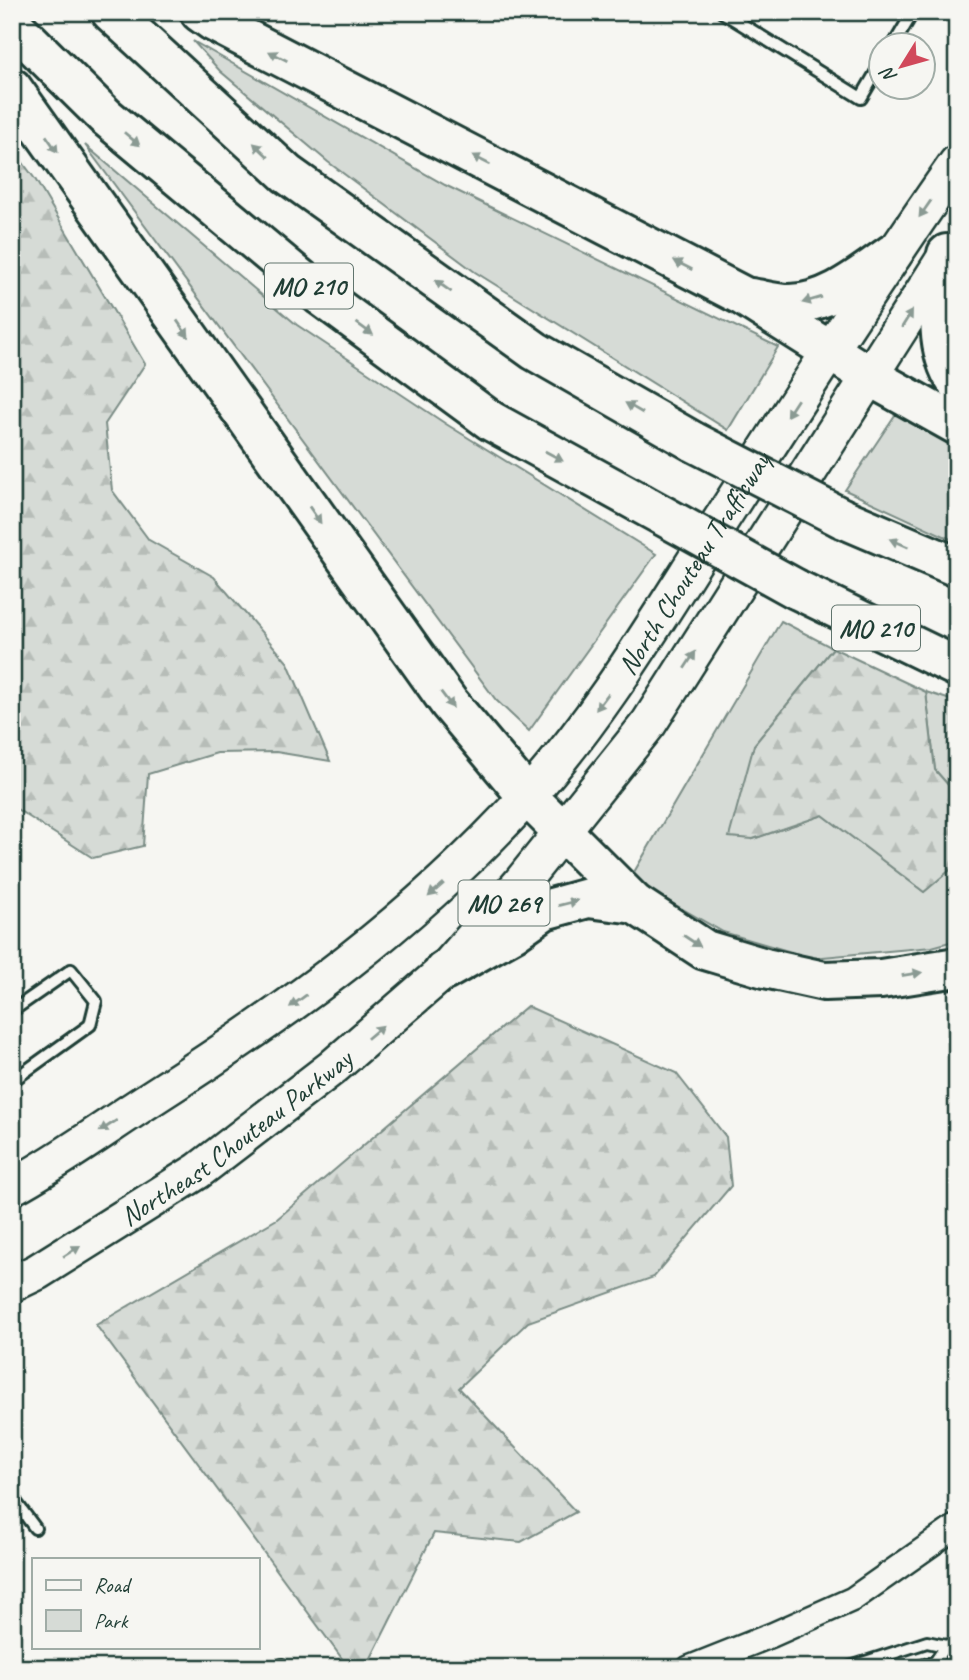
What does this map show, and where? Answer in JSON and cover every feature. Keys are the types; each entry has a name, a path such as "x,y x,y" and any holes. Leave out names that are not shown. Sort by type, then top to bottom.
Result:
{"highway":[{"name":"MO 210","path":"111,12 297,181 535,351 694,442 842,518 957,567"},
{"path":"200,12 226,29 743,296 871,377 957,425"},
{"name":"MO 210","path":"12,24 105,117 321,296 491,421 796,589 957,667"},
{"path":"12,88 449,703 527,796 635,904 705,950 765,968 824,981 881,979 957,967"},
{"path":"952,247 939,319 941,343 948,370 957,383"},
{"path":"743,296 788,304 810,302 837,290 892,254"},
{"path":"444,971 513,932 544,910 588,898 635,904"}],"main road":[{"name":"North Chouteau Trafficway","path":"15,1186 248,1037 346,966 447,880 527,796 616,683 892,254 957,163"},
{"name":"North Chouteau Trafficway","path":"444,971 562,833 649,723 952,247"},
{"name":"Northeast Chouteau Parkway","path":"12,1284 37,1272 198,1171 334,1068 444,971"}],"street":[{"path":"689,1668 853,1599 957,1526"}],"lane":[{"path":"722,12 861,98 867,88"},
{"path":"901,32 913,12"},
{"path":"12,1012 71,970 96,1001 90,1025 14,1077"},
{"path":"12,1497 35,1528"},
{"path":"847,1668 927,1642 952,1644"},
{"path":"916,1668 935,1662 952,1644"}],"green space":[{"path":"193,41 445,185 778,347 728,430 475,272 328,162 220,71"},
{"path":"85,145 297,325 446,424 656,554 529,731 496,700"},
{"path":"12,148 35,179 145,364 105,424 112,490 149,540 214,577 288,663 330,761 276,752 217,753 148,774 143,846 93,858 12,806"},
{"path":"897,412 957,447 957,542 845,490"},
{"path":"781,621 833,648 754,745 753,839 823,815 924,892 957,864 957,940 932,947 812,958 723,932 630,879"},
{"path":"833,648 926,692 935,770 957,795 957,864 924,892 823,815 753,839 729,837 754,745"},
{"path":"926,692 957,702 957,795 935,770"},
{"path":"527,1006 676,1073 726,1137 731,1186 654,1277 528,1322 459,1388 576,1512 521,1542 434,1533 366,1668 349,1668 96,1325 277,1219"}]}
